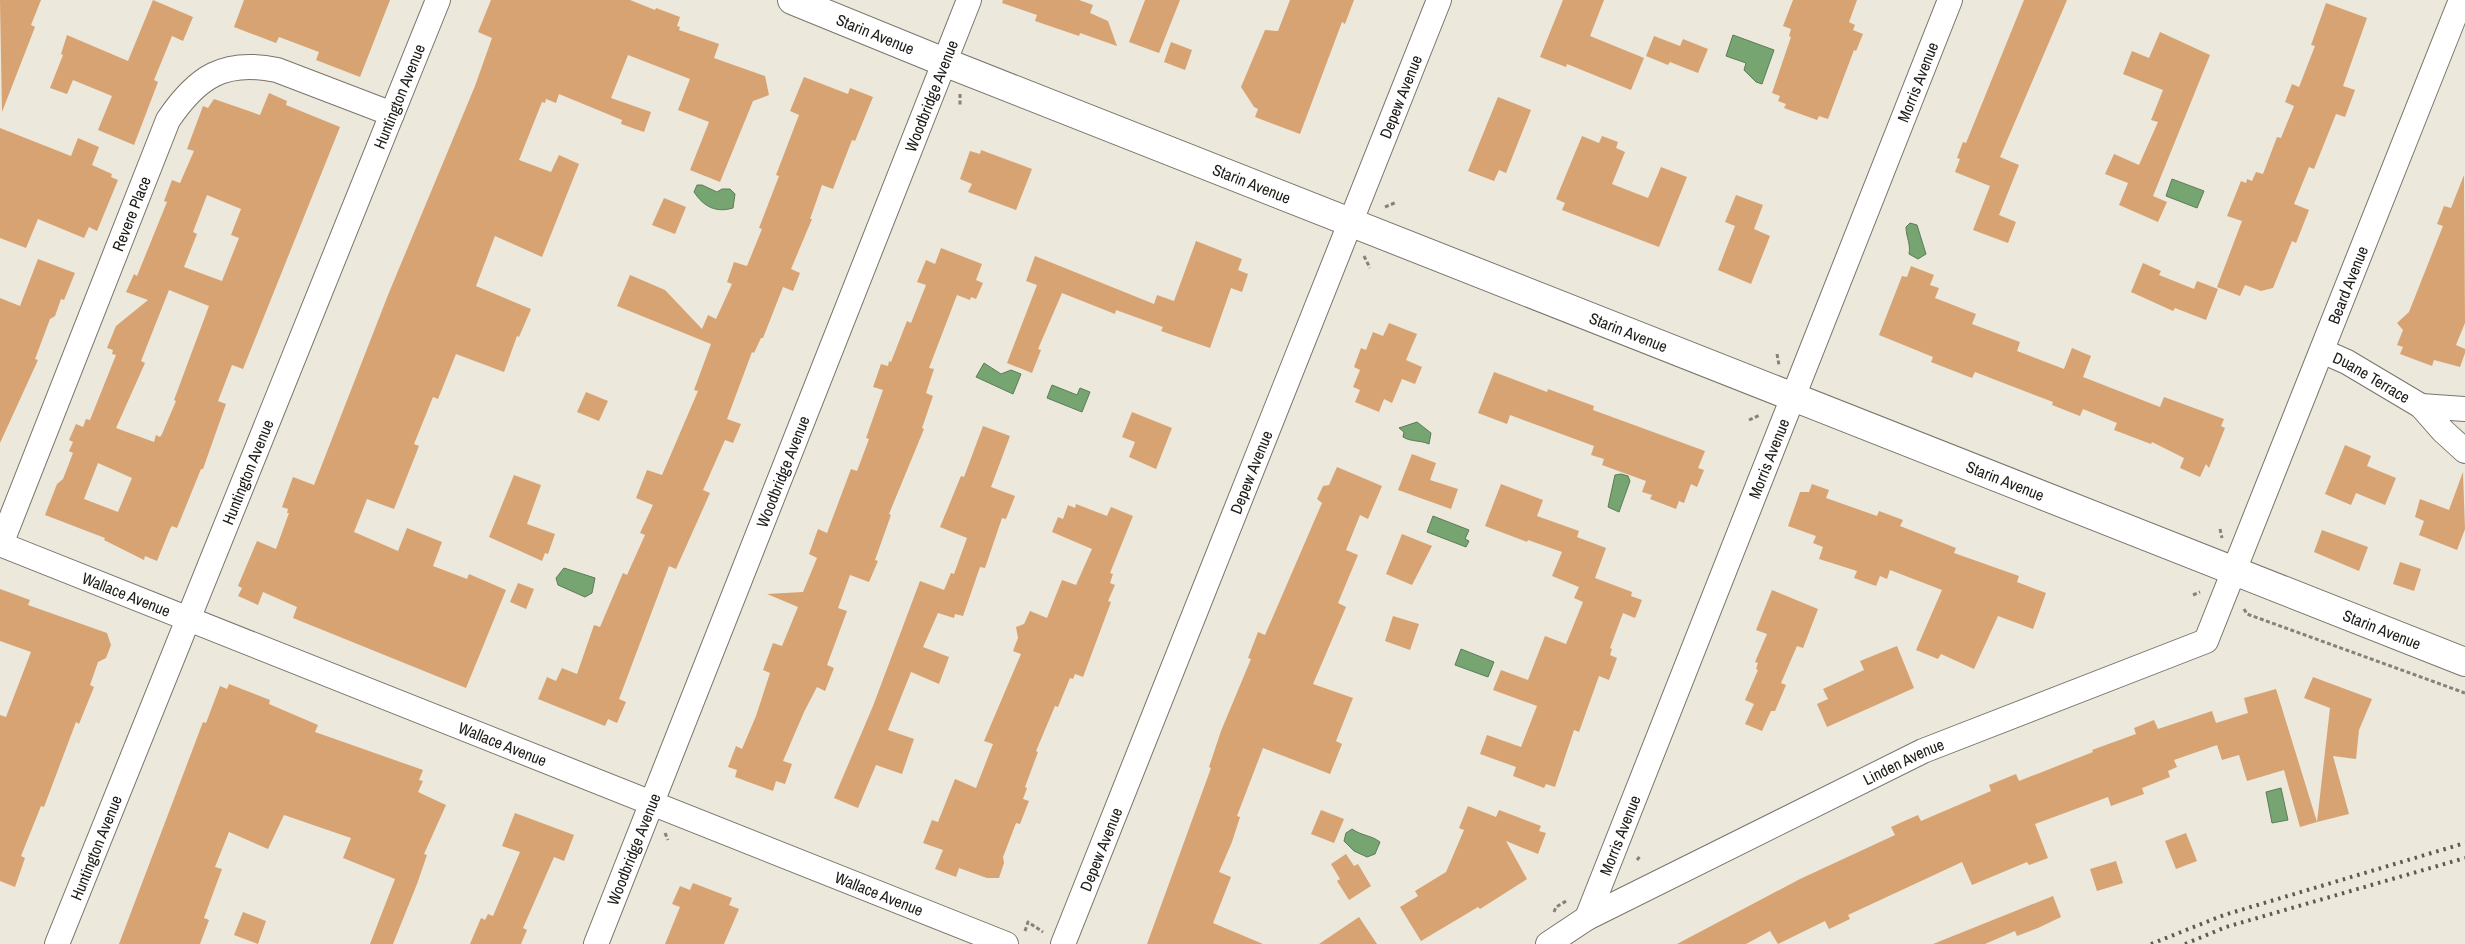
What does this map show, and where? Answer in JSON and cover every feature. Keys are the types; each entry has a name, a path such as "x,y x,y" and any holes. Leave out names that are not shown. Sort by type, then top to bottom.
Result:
{"street":[{"name":"Huntington Avenue","path":"57,944 438,0"},
{"name":"Starin Avenue","path":"792,0 944,62 2465,662"},
{"name":"Woodbridge Avenue","path":"596,944 969,0"},
{"name":"Depew Avenue","path":"1053,938 1350,222 1439,0"},
{"name":"Morris Avenue","path":"1587,918 1950,0"},
{"name":"Beard Avenue","path":"2234,571 2461,0"},
{"name":"Revere Place","path":"0,544 168,120 181,101 200,82 220,72 260,66 278,70 392,114"},
{"name":"Duane Terrace","path":"2322,351 2347,362 2421,406 2443,432 2465,451"},
{"name":"Duane Terrace","path":"2421,406 2465,409"},
{"name":"Wallace Avenue","path":"0,544 652,803 1015,939"},
{"name":"Linden Avenue","path":"1548,944 1587,918 1923,751 2206,641 2234,571"}],"path":[{"path":"960,94 960,106"},
{"path":"1385,207 1398,202"},
{"path":"1364,256 1370,268"},
{"path":"1777,354 1779,366"},
{"path":"1749,420 1760,415"},
{"path":"2247,614 2465,693"},
{"path":"1637,860 1641,855"},
{"path":"1556,907 1568,900"},
{"path":"1015,939 1028,922 1053,938"}],"shaded area":[{"path":"1733,35 1774,50 1762,84 1756,82 1744,70 1746,63 1726,56"},
{"path":"2172,179 2204,191 2197,208 2166,196"},
{"path":"697,185 702,185 717,192 722,189 730,189 735,194 733,208 721,210 706,205 694,192"},
{"path":"1910,223 1917,225 1926,254 1918,259 1909,254 1906,227"},
{"path":"984,363 1001,374 1011,370 1021,374 1013,394 976,377"},
{"path":"1052,385 1077,395 1080,388 1090,392 1082,412 1047,398"},
{"path":"1417,422 1431,433 1429,444 1403,437 1404,432 1399,428"},
{"path":"1615,475 1628,476 1630,481 1619,512 1608,507"},
{"path":"1433,516 1469,530 1465,539 1469,541 1466,547 1427,532"},
{"path":"564,568 595,578 592,593 585,597 558,585 556,578"},
{"path":"1461,649 1494,662 1488,677 1455,665"},
{"path":"2281,788 2288,820 2272,823 2266,792"},
{"path":"1352,829 1380,842 1375,854 1367,857 1354,851 1344,841 1346,833"}],"building":[{"path":"0,0 41,0 31,25 35,27 2,112"},
{"path":"153,0 193,17 183,41 172,36 154,80 158,82 134,145 98,130 112,96 73,80 67,94 50,88 63,55 61,54 67,35 128,61"},
{"path":"244,0 390,0 360,77 316,60 319,52 279,37 276,43 234,27"},
{"path":"491,0 630,0 655,10 656,8 680,17 677,26 680,27 679,30 719,44 714,58 765,76 769,95 753,101 720,182 690,170 709,122 678,110 690,79 628,55 611,98 651,112 644,132 621,124 622,120 559,94 556,103 546,99 545,103 542,102 519,160 551,172 559,155 579,164 542,257 495,236 476,286 531,309 519,337 517,336 504,372 456,354 438,399 433,397 414,444 419,446 394,509 367,499 354,532 398,551 407,528 442,542 433,566 467,579 469,574 506,590 466,688 293,618 297,607 263,592 258,605 238,596 242,588 238,586 257,541 276,549 289,513 287,513 288,509 282,507 293,477 314,485 388,295 475,86 492,38 478,32"},
{"path":"1003,0 1079,0 1093,5 1090,13 1108,21 1117,46 1080,33 1079,36 1035,21 1037,15 1002,3"},
{"path":"1145,0 1180,0 1159,53 1129,42"},
{"path":"1290,0 1354,0 1345,24 1342,22 1300,134 1255,117 1258,109 1254,107 1241,87 1265,30 1278,31"},
{"path":"1563,0 1604,0 1590,36 1644,58 1631,90 1567,64 1566,67 1540,57"},
{"path":"1793,0 1857,0 1849,22 1855,25 1853,30 1863,34 1856,51 1854,50 1828,119 1819,116 1817,120 1784,108 1786,104 1778,101 1780,96 1772,93 1791,37 1789,36 1791,29 1783,26"},
{"path":"2024,0 2067,0 2000,157 2019,165 1999,215 2016,222 2008,243 1973,230 1990,186 1955,172 1960,159 1957,158 1963,142 1966,143"},
{"path":"2326,3 2367,18 2343,86 2355,90 2345,117 2336,114 2314,169 2309,167 2294,204 2309,210 2296,243 2292,241 2273,288 2261,291 2245,285 2240,296 2217,287 2242,221 2227,216 2241,181 2246,183 2247,179 2252,181 2256,172 2263,174 2277,137 2281,138 2294,106 2285,102 2292,84 2299,87 2315,46 2311,45"},
{"path":"2160,32 2210,55 2153,196 2167,202 2158,222 2119,205 2128,183 2105,174 2114,154 2139,165 2158,122 2151,120 2163,90 2123,74 2132,51 2149,58"},
{"path":"1654,36 1680,46 1683,39 1708,49 1698,73 1670,62 1668,65 1646,56"},
{"path":"1171,42 1192,50 1185,70 1164,62"},
{"path":"804,77 848,94 850,88 873,97 855,141 852,140 833,189 822,185 810,219 812,219 791,269 800,273 793,291 783,287 763,338 761,338 754,353 752,352 727,419 741,424 733,443 725,440 703,490 710,493 676,569 669,566 619,699 626,702 617,723 608,719 605,726 538,699 547,677 556,681 562,668 577,674 594,625 600,627 623,573 627,575 645,535 640,533 653,505 636,498 647,470 662,475 698,391 694,390 711,344 617,306 630,275 665,290 702,329 708,315 716,319 732,284 727,282 734,262 747,266 762,229 759,228 779,176 776,175 799,115 790,111"},
{"path":"269,93 287,101 286,105 340,127 243,369 232,365 218,401 226,404 203,469 201,469 177,528 172,526 170,529 157,561 145,556 144,560 104,540 105,538 45,515 57,484 63,479 73,453 69,451 73,442 69,440 76,424 83,427 86,419 90,420 116,355 112,354 113,350 107,348 116,326 148,300 126,292 134,274 137,276 167,202 164,201 172,180 180,183 194,151 187,149 203,106 208,108 214,99 260,115","holes":["207,195 241,209 231,235 239,238 222,281 184,267 197,234 193,232","169,290 209,306 174,400 176,401 162,434 160,437 156,435 154,442 116,428 145,363 141,361","98,463 132,478 118,512 84,499"]},
{"path":"1498,97 1531,110 1506,173 1499,170 1494,181 1468,171"},
{"path":"0,128 71,156 78,138 99,147 92,165 112,174 111,177 118,180 97,231 89,227 84,238 38,219 26,248 0,238"},
{"path":"1582,136 1599,143 1602,136 1618,142 1616,148 1625,152 1612,184 1648,198 1661,167 1687,177 1659,247 1562,210 1565,203 1556,199"},
{"path":"981,150 1032,169 1016,210 968,192 972,184 960,179 970,151 980,154"},
{"path":"2464,175 2465,323 2456,345 2465,349 2465,353 2460,367 2434,360 2432,366 2400,354 2403,347 2397,345 2403,330 2397,323 2409,312 2443,226 2437,224 2444,206 2451,208"},
{"path":"1736,195 1763,205 1754,229 1770,236 1751,284 1718,270 1735,226 1725,222"},
{"path":"664,198 686,207 675,234 652,225"},
{"path":"1196,241 1242,259 1238,270 1248,274 1242,292 1231,288 1210,348 1161,331 1163,327 1116,310 1115,314 1062,293 1038,349 1041,350 1032,373 1007,363 1037,285 1026,281 1035,256 1154,304 1157,295 1174,301"},
{"path":"941,248 982,264 976,280 983,283 976,299 971,297 970,300 957,295 929,368 934,369 926,393 933,396 922,428 924,429 889,514 891,515 875,560 878,561 869,582 850,575 838,608 847,611 827,665 834,668 825,691 817,687 783,761 792,764 785,784 776,781 773,791 735,777 737,770 728,767 736,746 742,749 756,716 770,673 763,670 773,643 782,646 798,607 767,594 803,592 817,558 809,554 818,529 827,533 851,469 857,471 869,439 866,438 883,390 873,387 881,364 888,366 889,361 891,362 907,321 911,323 926,285 917,282 926,260 935,264"},
{"path":"38,259 75,273 64,300 61,299 55,316 50,319 35,359 38,360 0,443 0,298 20,306"},
{"path":"2143,263 2161,271 2159,275 2194,289 2197,281 2218,289 2206,320 2175,308 2173,311 2131,292"},
{"path":"1911,266 1934,275 1930,285 1939,288 1935,298 1976,314 1972,324 2020,342 2017,351 2064,369 2072,348 2091,356 2083,377 2160,407 2164,397 2224,419 2221,426 2225,428 2209,468 2206,464 2200,477 2180,468 2184,458 2152,442 2151,444 2114,430 2117,423 2083,409 2080,416 2052,405 2053,402 1975,372 1972,378 1931,362 1933,357 1879,335 1902,276 1907,277"},
{"path":"1389,323 1417,334 1406,360 1422,367 1415,384 1402,379 1392,403 1384,399 1379,412 1355,402 1360,390 1353,387 1360,370 1354,367 1361,348 1366,350 1373,332 1383,336"},
{"path":"1494,372 1547,392 1548,389 1594,406 1593,410 1705,451 1698,468 1704,470 1697,487 1691,484 1684,503 1679,501 1676,509 1650,499 1652,495 1642,492 1646,481 1602,465 1604,459 1591,455 1594,446 1510,415 1507,424 1478,413"},
{"path":"586,392 608,401 599,421 577,412"},
{"path":"1132,412 1172,428 1156,469 1129,457 1135,442 1122,437"},
{"path":"983,426 1010,436 991,487 1015,496 1006,519 1002,518 985,568 980,567 963,616 955,614 954,618 938,613 923,647 949,657 939,684 911,672 888,730 914,739 902,774 876,765 858,808 834,798 873,706 920,581 944,590 951,573 954,574 967,538 940,527 961,476 964,477"},
{"path":"2345,445 2371,456 2367,466 2396,478 2385,505 2356,493 2351,505 2325,494"},
{"path":"1412,454 1436,463 1430,480 1458,489 1451,509 1398,490"},
{"path":"1337,467 1382,486 1368,519 1360,515 1346,550 1358,555 1338,603 1346,607 1313,684 1353,698 1336,741 1342,744 1330,774 1263,748 1237,816 1240,817 1232,842 1219,872 1231,877 1213,923 1263,944 1147,944 1211,768 1209,767 1221,731 1251,659 1248,658 1258,632 1265,635 1322,503 1317,499 1323,486 1329,485"},
{"path":"2463,472 2465,529 2457,550 2419,535 2424,521 2415,517 2420,499 2449,510"},
{"path":"514,475 541,485 527,524 555,534 548,554 545,553 542,561 489,537"},
{"path":"1501,484 1543,500 1537,516 1579,531 1577,537 1606,548 1595,578 1632,592 1631,596 1642,600 1635,618 1623,613 1610,648 1612,649 1610,655 1617,658 1609,680 1599,676 1579,732 1574,730 1555,787 1546,784 1544,788 1513,776 1516,767 1480,754 1487,735 1521,747 1537,706 1493,690 1501,670 1528,680 1545,636 1566,644 1583,602 1574,598 1579,587 1552,576 1562,552 1528,540 1527,542 1485,526"},
{"path":"1812,484 1829,490 1826,498 1877,516 1879,511 1903,520 1900,526 1956,548 1954,553 2019,576 2017,582 2046,593 2033,629 1998,616 1974,669 1941,654 1938,659 1916,650 1942,590 1890,570 1887,579 1880,576 1876,586 1854,578 1857,571 1819,559 1823,547 1813,543 1816,536 1788,526 1800,492 1809,492"},
{"path":"1076,504 1107,516 1111,507 1133,516 1110,573 1113,574 1110,583 1115,585 1108,601 1111,602 1083,677 1075,674 1073,679 1070,678 1058,707 1055,706 1036,751 1038,752 1025,787 1027,788 1023,799 1029,801 1020,824 1016,823 1003,857 1004,863 999,878 987,878 959,868 956,877 935,869 943,850 923,843 932,820 938,822 955,779 976,788 993,744 984,741 1021,654 1013,651 1018,638 1016,627 1024,624 1030,611 1047,618 1062,580 1076,585 1092,549 1052,532 1058,517 1063,519 1068,505 1075,508"},
{"path":"2322,530 2368,547 2359,571 2314,552"},
{"path":"1402,534 1432,546 1412,585 1386,574"},
{"path":"2400,562 2421,569 2414,591 2393,584"},
{"path":"518,583 534,589 526,609 510,602"},
{"path":"0,589 30,600 28,605 107,633 111,645 106,658 98,662 90,685 94,687 79,724 76,722 44,807 41,806 21,856 25,858 15,887 0,881 0,715 6,717 31,652 0,641"},
{"path":"1772,590 1818,609 1803,648 1797,646 1781,683 1786,685 1775,711 1771,711 1762,731 1745,724 1754,704 1745,700 1758,670 1756,669 1758,663 1755,662 1767,634 1756,630"},
{"path":"1393,616 1419,624 1410,650 1385,641"},
{"path":"1897,646 1914,688 1827,727 1817,704 1828,699 1823,689 1864,670 1860,661"},
{"path":"2313,677 2372,699 2359,730 2356,759 2333,756 2349,814 2317,822 2330,708 2304,698"},
{"path":"229,684 270,700 269,704 318,725 315,732 423,770 419,780 423,781 418,792 446,805 424,854 427,855 393,944 370,944 395,879 343,858 351,838 284,815 268,849 229,832 215,867 222,869 204,918 209,920 200,944 119,944 203,722 206,723 220,686 227,689"},
{"path":"2276,689 2317,822 2300,827 2284,770 2247,781 2239,755 2222,760 2217,745 2174,760 2177,767 2168,771 2170,777 2142,788 2144,794 2111,806 2108,797 2035,824 2048,858 2029,865 2027,862 1972,885 1962,862 1848,915 1850,919 1829,929 1825,921 1778,944 1770,931 1746,944 1677,944 1800,879 1895,835 1891,827 1918,815 1921,821 1991,791 1989,785 2016,774 2019,781 2093,752 2092,750 2136,734 2134,728 2154,720 2158,729 2212,711 2216,723 2248,713 2244,698"},
{"path":"1468,806 1496,817 1499,810 1541,826 1539,831 1546,833 1538,854 1506,841 1527,879 1480,909 1478,907 1421,941 1400,907 1418,896 1415,891 1446,872 1464,830 1459,828"},
{"path":"1321,810 1344,819 1334,843 1311,834"},
{"path":"515,813 574,835 564,861 554,857 523,928 527,930 521,944 470,944 481,918 485,920 488,914 493,916 520,852 502,846"},
{"path":"2186,833 2197,861 2176,869 2165,841"},
{"path":"1346,854 1354,866 1358,864 1371,886 1349,900 1337,881 1340,879 1331,864"},
{"path":"2116,861 2123,883 2097,891 2090,869"},
{"path":"693,883 732,898 729,905 739,909 724,944 665,944 680,907 672,904 680,886 690,890"},
{"path":"2053,896 2061,917 2038,928 2017,936 2015,931 1985,944 1933,944"},
{"path":"243,912 266,921 258,944 234,935"},
{"path":"1359,917 1377,944 1319,944"}],"railway":[{"path":"2151,944 2224,915 2465,843"},
{"path":"2185,944 2226,927 2465,858"}]}
